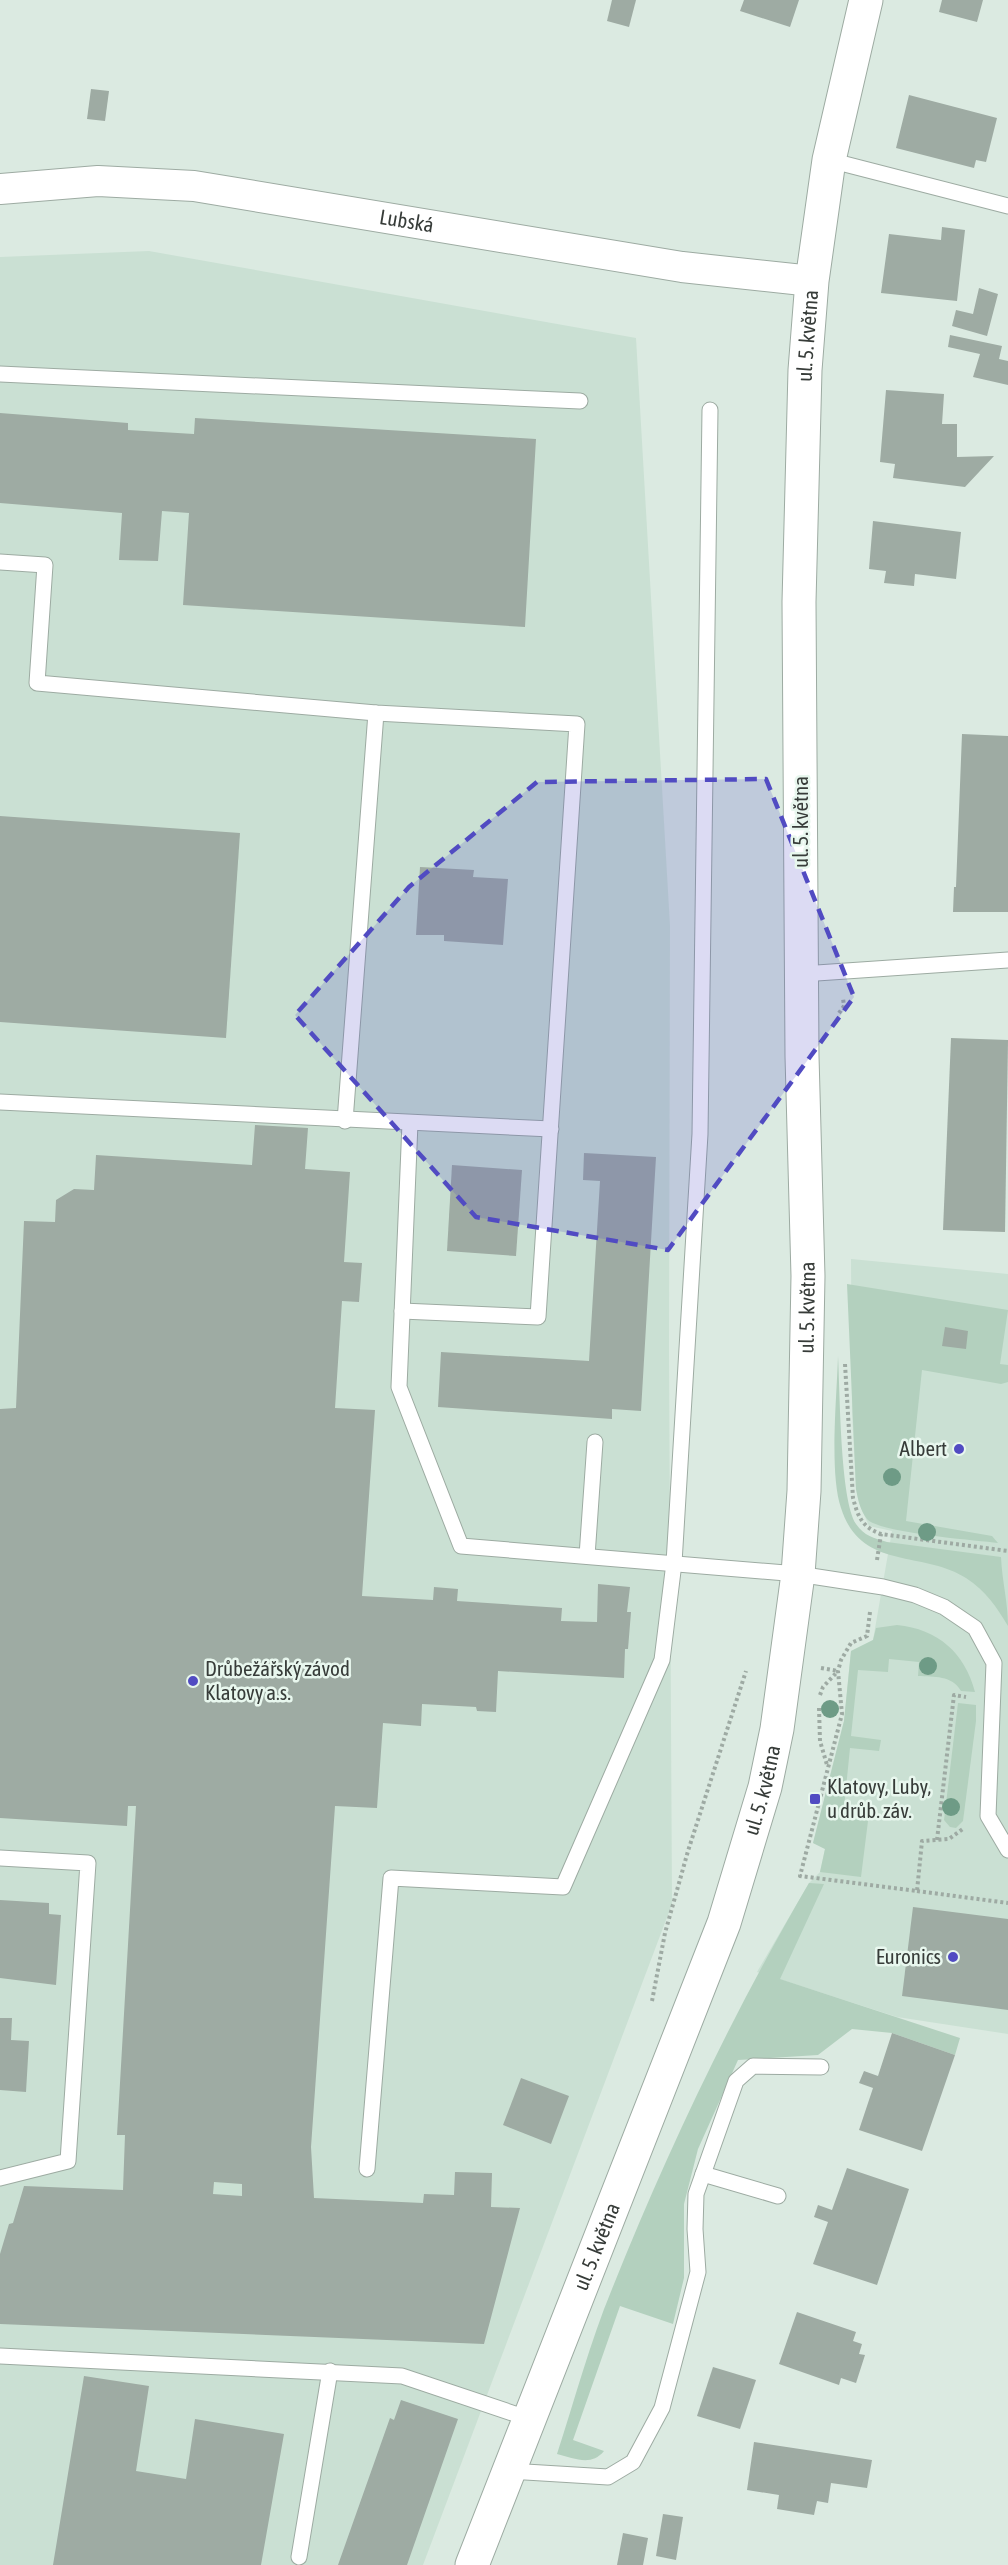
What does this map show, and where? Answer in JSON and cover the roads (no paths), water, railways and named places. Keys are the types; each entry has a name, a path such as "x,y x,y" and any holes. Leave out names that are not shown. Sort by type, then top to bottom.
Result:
{"street":[{"name":"ul. 5. května","path":"472,2565 724,1923 765,1787 787,1663 798,1574 804,1491 808,1276 802,974 799,591 805,370 812,281 829,160 866,0"},
{"name":"Lubská","path":"0,189 98,181 194,186 682,267 812,281"}],"lane":[{"path":"829,160 1008,206"},
{"path":"0,374 580,401"},
{"path":"367,2169 390,1878 563,1887 662,1660 674,1563 700,1134 710,410"},
{"path":"0,562 45,565 37,683 376,713 577,724 538,1317 402,1311"},
{"path":"345,1121 376,713"},
{"path":"802,974 1008,960"},
{"path":"0,1102 345,1121 551,1129"},
{"path":"410,1123 399,1387 461,1546 798,1574 915,1595 944,1607 975,1628 994,1664 988,1811 1003,1846 1008,1850"},
{"path":"587,1556 595,1442"},
{"path":"0,1858 88,1863 68,2161 0,2178"},
{"path":"509,2471 608,2477 633,2462 662,2408 698,2272 694,2229 696,2194 736,2081 753,2066 821,2067"},
{"path":"703,2174 778,2196"},
{"path":"0,2356 402,2376 530,2420"},
{"path":"298,2557 330,2371"}],"place":[{"name":"Albert","path":"959,1449"},
{"name":"Drůbežářský závod Klatovy a.s.","path":"193,1681"},
{"name":"Klatovy, Luby, u drůb. záv.","path":"815,1799"},
{"name":"Euronics","path":"953,1957"}]}
